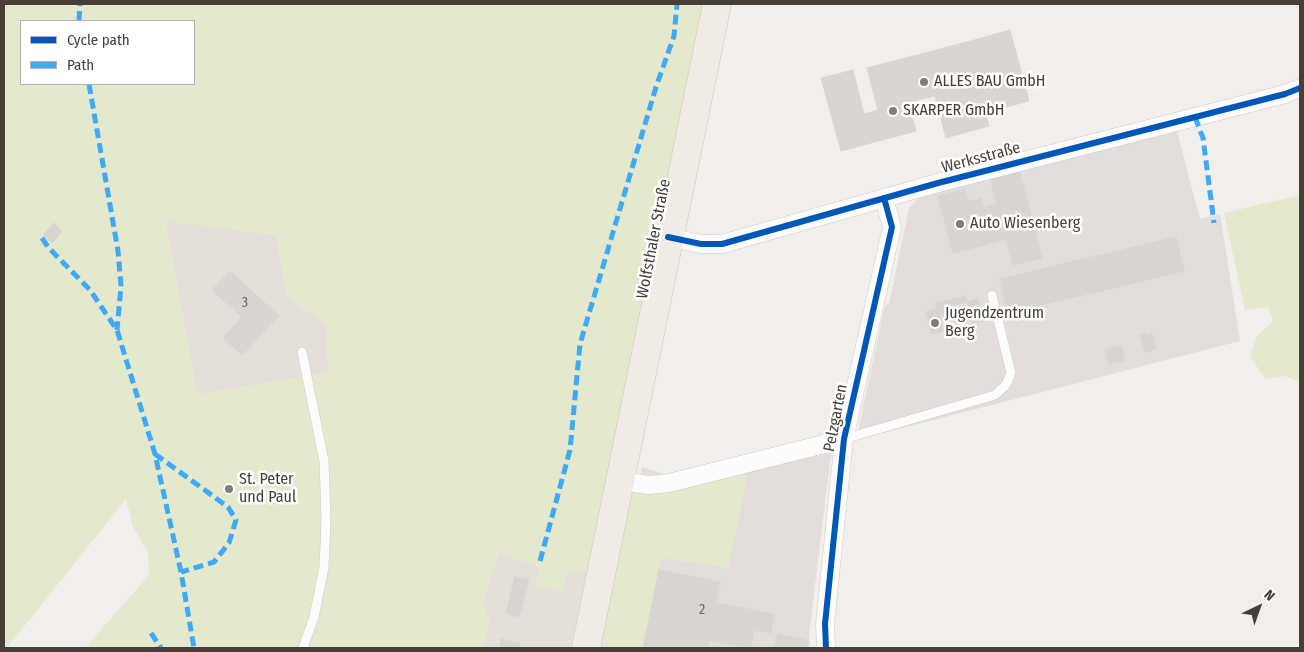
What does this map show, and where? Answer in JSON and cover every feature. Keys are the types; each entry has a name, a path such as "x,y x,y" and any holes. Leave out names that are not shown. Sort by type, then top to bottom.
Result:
{"main road":[{"name":"Wolfsthaler Straße","path":"586,648 621,481 668,237 717,4"}],"street":[{"name":"Werksstraße","path":"668,237 700,244 722,244 884,198 1285,94 1300,88"},
{"name":"Pelzgarten","path":"826,648 825,624 844,439 892,227 884,198"},
{"path":"621,481 649,485 669,483 844,439"}],"lane":[{"path":"844,439 995,395 1006,385 1011,373 992,295"},
{"path":"302,352 324,461 326,520 324,567 314,617 303,648"}],"shaded area":[{"path":"1176,128 1200,219 1220,214 1240,341 856,440 885,305 889,304 909,208 921,195"},
{"path":"165,220 276,235 287,296 327,325 328,373 197,395"},
{"path":"836,431 830,463 815,585 809,636 810,648 606,648 642,467 670,476"},
{"path":"499,552 540,567 536,586 562,591 567,571 587,571 571,648 483,648 490,622 482,602"}],"green space":[{"path":"4,4 706,4 610,478 670,476 748,455 745,489 728,568 661,558 643,648 571,648 587,572 567,571 562,591 536,586 540,567 499,552 482,601 490,622 483,648 85,648 149,575 148,552 133,527 126,499 7,648 4,648","holes":["165,221 276,235 287,296 327,325 328,373 197,395"]},
{"path":"1300,195 1300,382 1285,376 1266,379 1250,357 1257,336 1273,322 1268,307 1245,310 1224,213"}],"building":[{"path":"1010,30 1029,101 986,112 967,42"},
{"name":"ALLES BAU GmbH","path":"967,42 989,126 946,138 935,96 878,110 867,68"},
{"name":"SKARPER GmbH","path":"853,70 864,114 908,102 916,131 841,151 821,78"},
{"path":"1019,169 1042,258 1013,265 990,177"},
{"name":"Auto Wiesenberg","path":"965,189 980,246 953,253 938,196"},
{"path":"981,198 984,208 997,204 1006,239 980,246 968,202"},
{"path":"54,223 62,231 52,243 43,235"},
{"path":"1176,237 1184,271 1008,313 1000,279"},
{"path":"230,271 279,316 242,355 223,338 242,317 212,290"},
{"path":"966,296 967,302 953,305 954,311 939,315 936,303"},
{"path":"978,299 984,321 973,323 967,302"},
{"name":"Jugendzentrum Berg","path":"938,309 943,331 932,334 926,312"},
{"path":"1146,333 1147,336 1152,334 1156,349 1145,352 1140,335"},
{"path":"1121,346 1125,360 1109,364 1105,350"},
{"name":"St. Peter und Paul","path":"225,485 233,485 233,494 225,494"},
{"path":"659,570 720,582 716,603 774,614 771,633 754,630 751,648 709,640 707,648 643,648"},
{"path":"515,577 529,580 519,617 506,613"},
{"path":"778,634 809,641 807,648 775,648"},
{"path":"501,639 520,643 519,648 500,648"}],"marked path":[{"path":"79,20 80,4"},
{"path":"540,561 570,450 580,344 656,87 674,36 677,4"},
{"path":"89,85 118,251 121,286 117,330"},
{"path":"1195,117 1203,138 1214,223"},
{"path":"42,238 48,247 90,290 117,330 155,454 181,572 194,648"},
{"path":"155,454 228,507 236,520 229,543 214,562 181,572"},
{"path":"151,633 161,648"}],"cycle path":[{"path":"668,237 701,244 722,244 938,183 1285,94 1300,88"},
{"path":"826,648 825,624 844,439 892,227 884,198"}],"place":[{"name":"ALLES BAU GmbH","path":"924,82"},
{"name":"SKARPER GmbH","path":"893,111"},
{"name":"Auto Wiesenberg","path":"960,224"},
{"name":"Jugendzentrum Berg","path":"935,323"},
{"name":"St. Peter und Paul","path":"229,489"}]}
